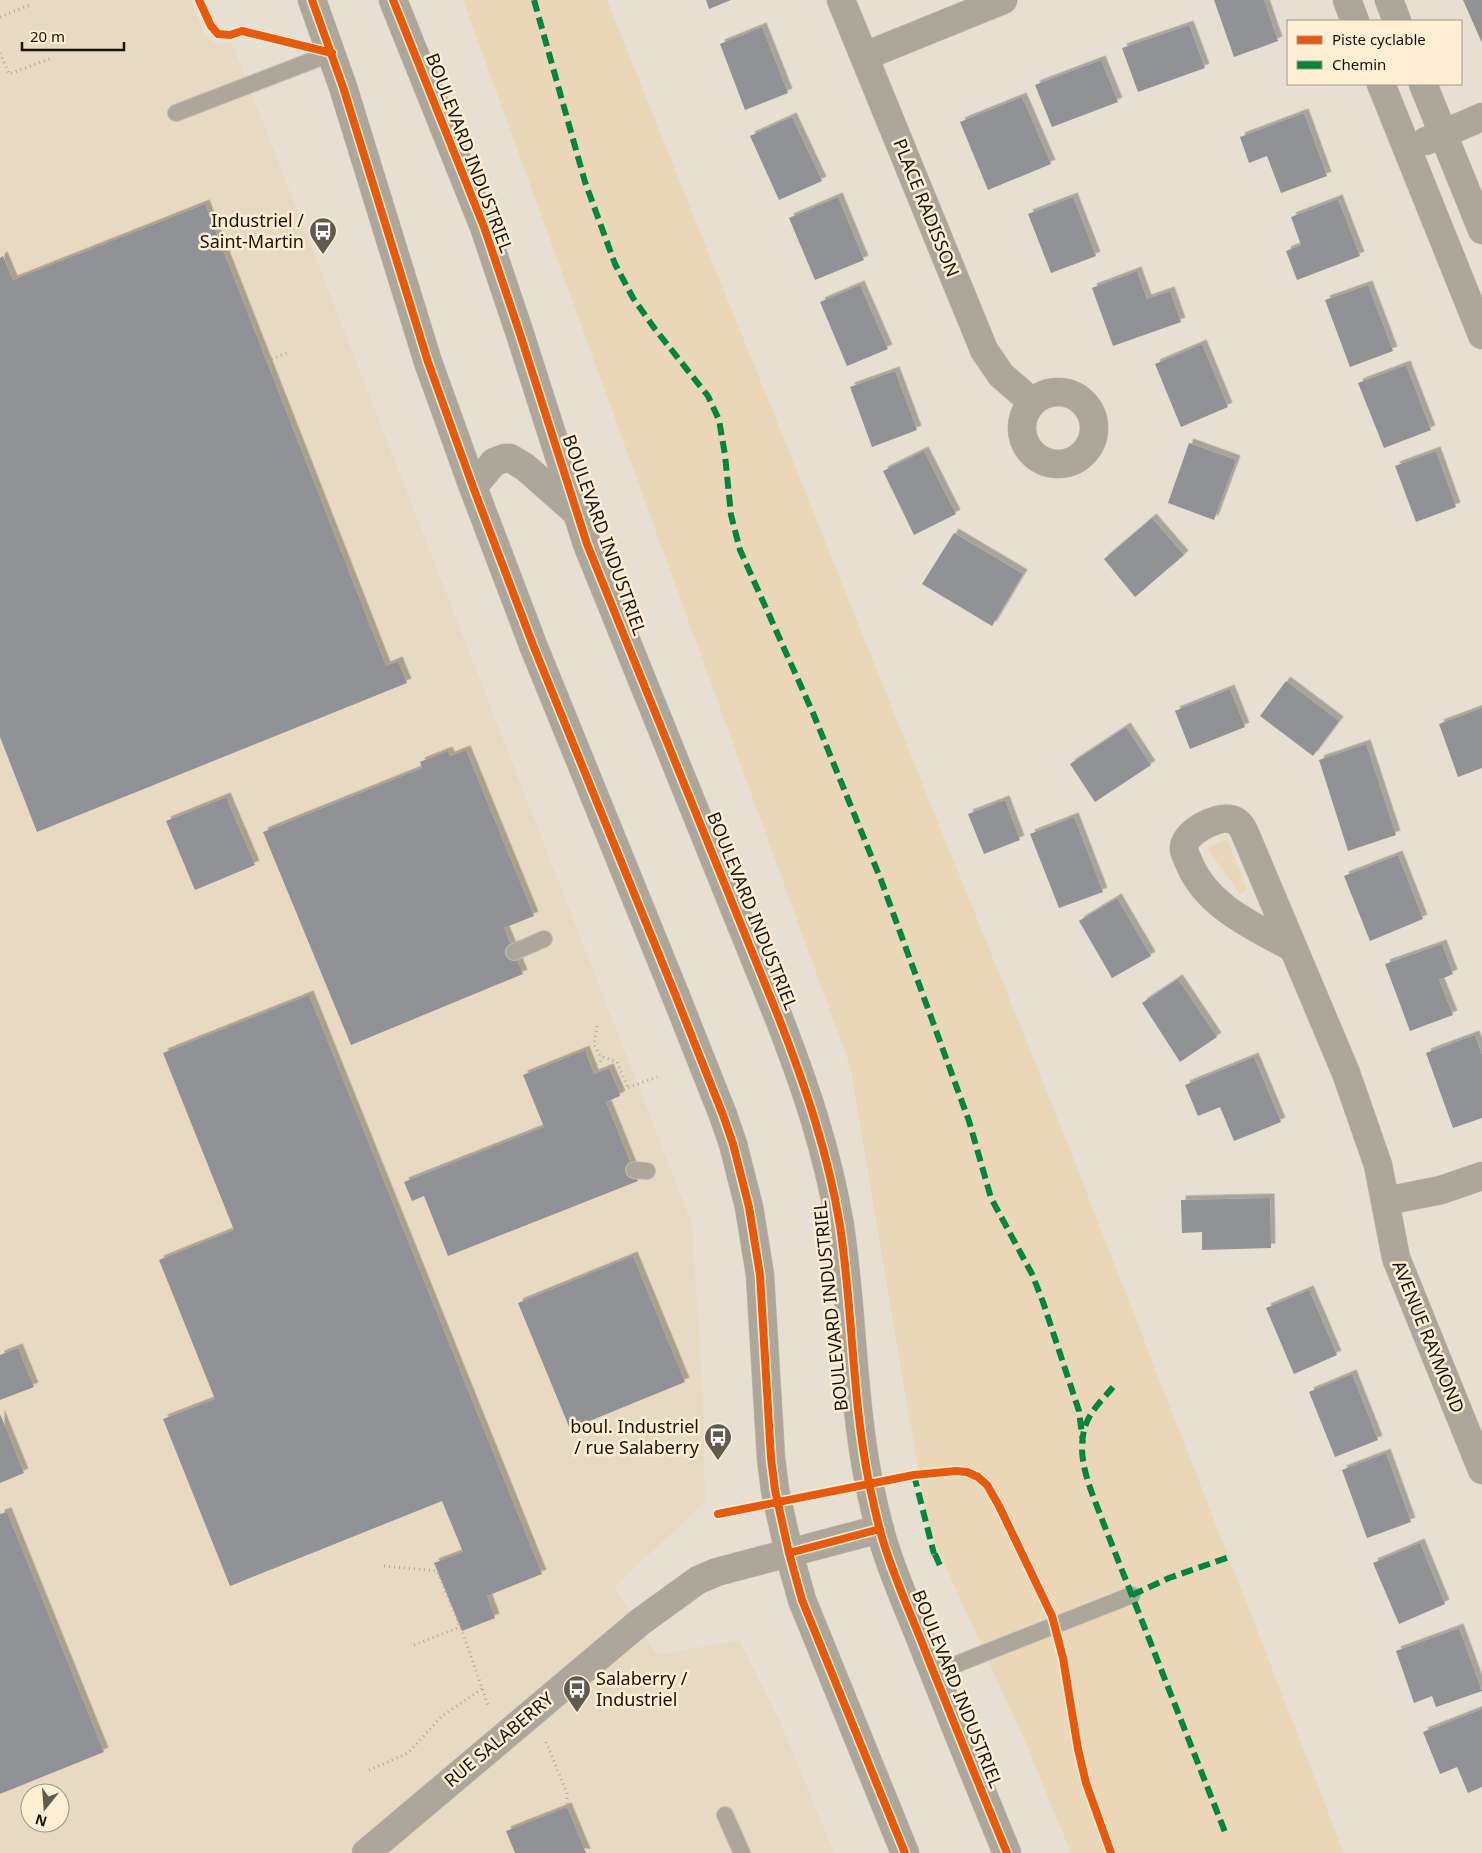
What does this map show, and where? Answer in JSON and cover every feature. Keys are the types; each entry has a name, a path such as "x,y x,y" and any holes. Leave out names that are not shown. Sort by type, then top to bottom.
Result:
{"street":[{"path":"312,0 354,119 428,362 473,487 533,645 606,820 733,1144 749,1208 758,1267 763,1309 771,1458 789,1553 802,1600 905,1853"},
{"name":"BOULEVARD INDUSTRIEL","path":"393,0 484,227 576,512 605,590 781,1024 814,1114 833,1188 840,1226 850,1302 853,1367 859,1424 880,1529 893,1568 934,1673 1007,1853"},
{"name":"PLACE RADISSON","path":"842,0 984,350 1001,375 1032,402"},
{"path":"864,56 1003,0"},
{"path":"1347,0 1355,20"},
{"path":"1389,0 1397,20"},
{"path":"1381,85 1482,335"},
{"path":"1423,85 1482,230"},
{"path":"1407,148 1482,117"},
{"name":"BOULEVARD INDUSTRIEL","path":"473,487 494,462 510,458 525,467 576,512"},
{"name":"AVENUE RAYMOND","path":"1293,948 1233,914 1208,891 1193,872 1184,850 1191,834 1223,818 1230,819 1241,825 1346,1073 1374,1153 1400,1270 1482,1470"},
{"path":"1386,1201 1421,1195 1482,1176"},
{"name":"RUE SALABERRY","path":"366,1853 640,1622 698,1580 717,1572 880,1529"}],"lane":[{"path":"176,113 332,53"},
{"path":"514,952 544,938"},
{"path":"934,1673 1132,1595"},
{"path":"726,1815 742,1853"}],"path":[{"path":"0,17 30,5"},
{"path":"0,53 9,74 52,58"},
{"path":"267,361 289,352"},
{"path":"597,1026 594,1045 600,1056 617,1062 628,1088"},
{"path":"592,1067 600,1062 602,1057"},
{"path":"619,1092 657,1077"},
{"path":"384,1566 437,1571 460,1627 489,1708"},
{"path":"414,1645 460,1627"},
{"path":"369,1770 408,1753 442,1716 482,1688"},
{"path":"544,1740 566,1793 571,1814"}],"shaded area":[{"path":"0,0 191,0 205,35 211,41 219,44 232,43 692,1224 703,1396 705,1502 614,1587 657,1655 739,1640 780,1721 834,1853 0,1853"},
{"path":"463,0 607,0 1063,1132 1344,1853 1071,1853 1027,1746 928,1528 850,1066"},
{"path":"1224,840 1228,841 1247,890 1240,894 1208,848"}],"building":[{"path":"706,0 731,0 709,9"},
{"path":"1214,0 1264,0 1278,41 1234,57"},
{"path":"1463,0 1482,0 1482,43"},
{"path":"1189,25 1205,68 1138,92 1122,48"},
{"path":"762,27 788,93 745,110 720,44"},
{"path":"1101,60 1118,102 1052,127 1035,85"},
{"path":"1022,97 1051,164 988,190 960,122"},
{"path":"1304,113 1327,176 1281,193 1267,156 1249,163 1240,137"},
{"path":"792,117 822,181 779,200 750,136"},
{"path":"838,197 864,260 815,280 789,218"},
{"path":"1073,197 1096,256 1051,273 1028,214"},
{"path":"1338,199 1360,256 1297,280 1286,251 1301,245 1291,217"},
{"path":"205,204 386,666 398,661 407,683 37,832 0,737 0,258 3,256 13,280"},
{"path":"1137,271 1147,299 1170,291 1181,322 1113,346 1092,288"},
{"path":"860,285 888,349 847,366 820,302"},
{"path":"1368,285 1393,351 1350,367 1325,300"},
{"path":"1202,344 1228,407 1181,427 1155,364"},
{"path":"1406,365 1431,430 1384,448 1358,383"},
{"path":"895,371 917,430 872,447 850,387"},
{"path":"1189,443 1236,460 1214,520 1168,503"},
{"path":"924,451 956,514 914,535 883,471"},
{"path":"1436,451 1456,507 1416,522 1395,466"},
{"path":"1152,518 1184,555 1135,597 1104,559"},
{"path":"954,533 1023,574 992,626 922,584"},
{"path":"1286,681 1339,721 1313,756 1260,716"},
{"path":"1230,689 1245,727 1190,749 1175,711"},
{"path":"1482,708 1482,768 1458,777 1439,724"},
{"path":"1126,727 1151,765 1095,802 1070,764"},
{"path":"1366,744 1396,835 1348,851 1319,760"},
{"path":"466,750 534,916 504,928 523,974 351,1045 263,832 422,768 420,762 448,751 450,756"},
{"path":"226,797 255,865 195,890 166,821"},
{"path":"1005,800 1020,840 984,854 968,814"},
{"path":"1074,817 1103,892 1059,908 1030,834"},
{"path":"1398,855 1423,919 1370,941 1344,876"},
{"path":"1117,898 1151,956 1112,978 1079,921"},
{"path":"1442,944 1453,974 1439,980 1453,1015 1410,1031 1385,964"},
{"path":"1178,979 1217,1037 1180,1062 1142,1003"},
{"path":"309,995 542,1574 487,1596 495,1618 462,1631 434,1563 463,1552 442,1501 230,1586 163,1419 215,1399 159,1260 234,1230 163,1053"},
{"path":"1475,1035 1482,1055 1482,1118 1453,1128 1426,1053"},
{"path":"585,1050 594,1074 609,1068 619,1091 620,1096 606,1102 638,1181 448,1256 424,1196 412,1201 404,1182 544,1127 523,1075"},
{"path":"1254,1057 1281,1122 1234,1141 1220,1107 1198,1116 1185,1085"},
{"path":"1270,1198 1271,1248 1202,1250 1202,1232 1182,1233 1181,1200"},
{"path":"633,1256 685,1382 570,1429 518,1303"},
{"path":"1309,1290 1337,1355 1294,1374 1266,1308"},
{"path":"18,1348 34,1387 0,1400 0,1355"},
{"path":"1352,1374 1378,1440 1335,1457 1309,1392"},
{"path":"0,1414 24,1473 0,1483"},
{"path":"1386,1453 1411,1522 1367,1538 1342,1470"},
{"path":"7,1512 104,1752 27,1783 20,1783 20,1786 0,1794 0,1514"},
{"path":"1420,1543 1445,1604 1399,1624 1373,1563"},
{"path":"1459,1628 1482,1691 1436,1707 1432,1696 1414,1703 1396,1651"},
{"path":"1482,1709 1482,1787 1468,1793 1457,1767 1440,1774 1423,1732"},
{"path":"567,1807 586,1853 515,1853 506,1831"}],"marked path":[{"path":"534,0 585,182 615,264 633,298 708,396 719,420 725,455 731,515 740,550 813,713 881,880 969,1121 991,1198 1032,1274 1043,1302 1079,1411 1083,1443"},
{"path":"1113,1387 1094,1409 1086,1424 1082,1449 1086,1474 1103,1522 1225,1832"},
{"path":"914,1475 934,1554"},
{"path":"935,1554 941,1568"},
{"path":"1132,1595 1169,1578 1232,1556"}],"cycle path":[{"path":"199,0 211,26 218,34 230,35 242,31 332,53"},
{"path":"312,0 343,87 428,362 473,487 533,645 675,994 733,1144 749,1207 760,1275 771,1458 775,1490 789,1553 802,1600 905,1853"},
{"path":"393,0 484,227 587,544 778,1016 806,1094 829,1172 840,1226 863,1451 880,1532 900,1589 1007,1853"},
{"path":"718,1514 914,1475 956,1471 967,1472 978,1477 987,1485 999,1506 1052,1616 1063,1658 1078,1749 1086,1783 1111,1853"},
{"path":"789,1553 880,1529"}],"place":[{"name":"Industriel / Saint-Martin","path":"323,255"},
{"name":"boul. Industriel / rue Salaberry","path":"718,1461"},
{"name":"Salaberry / Industriel","path":"577,1713"}]}
